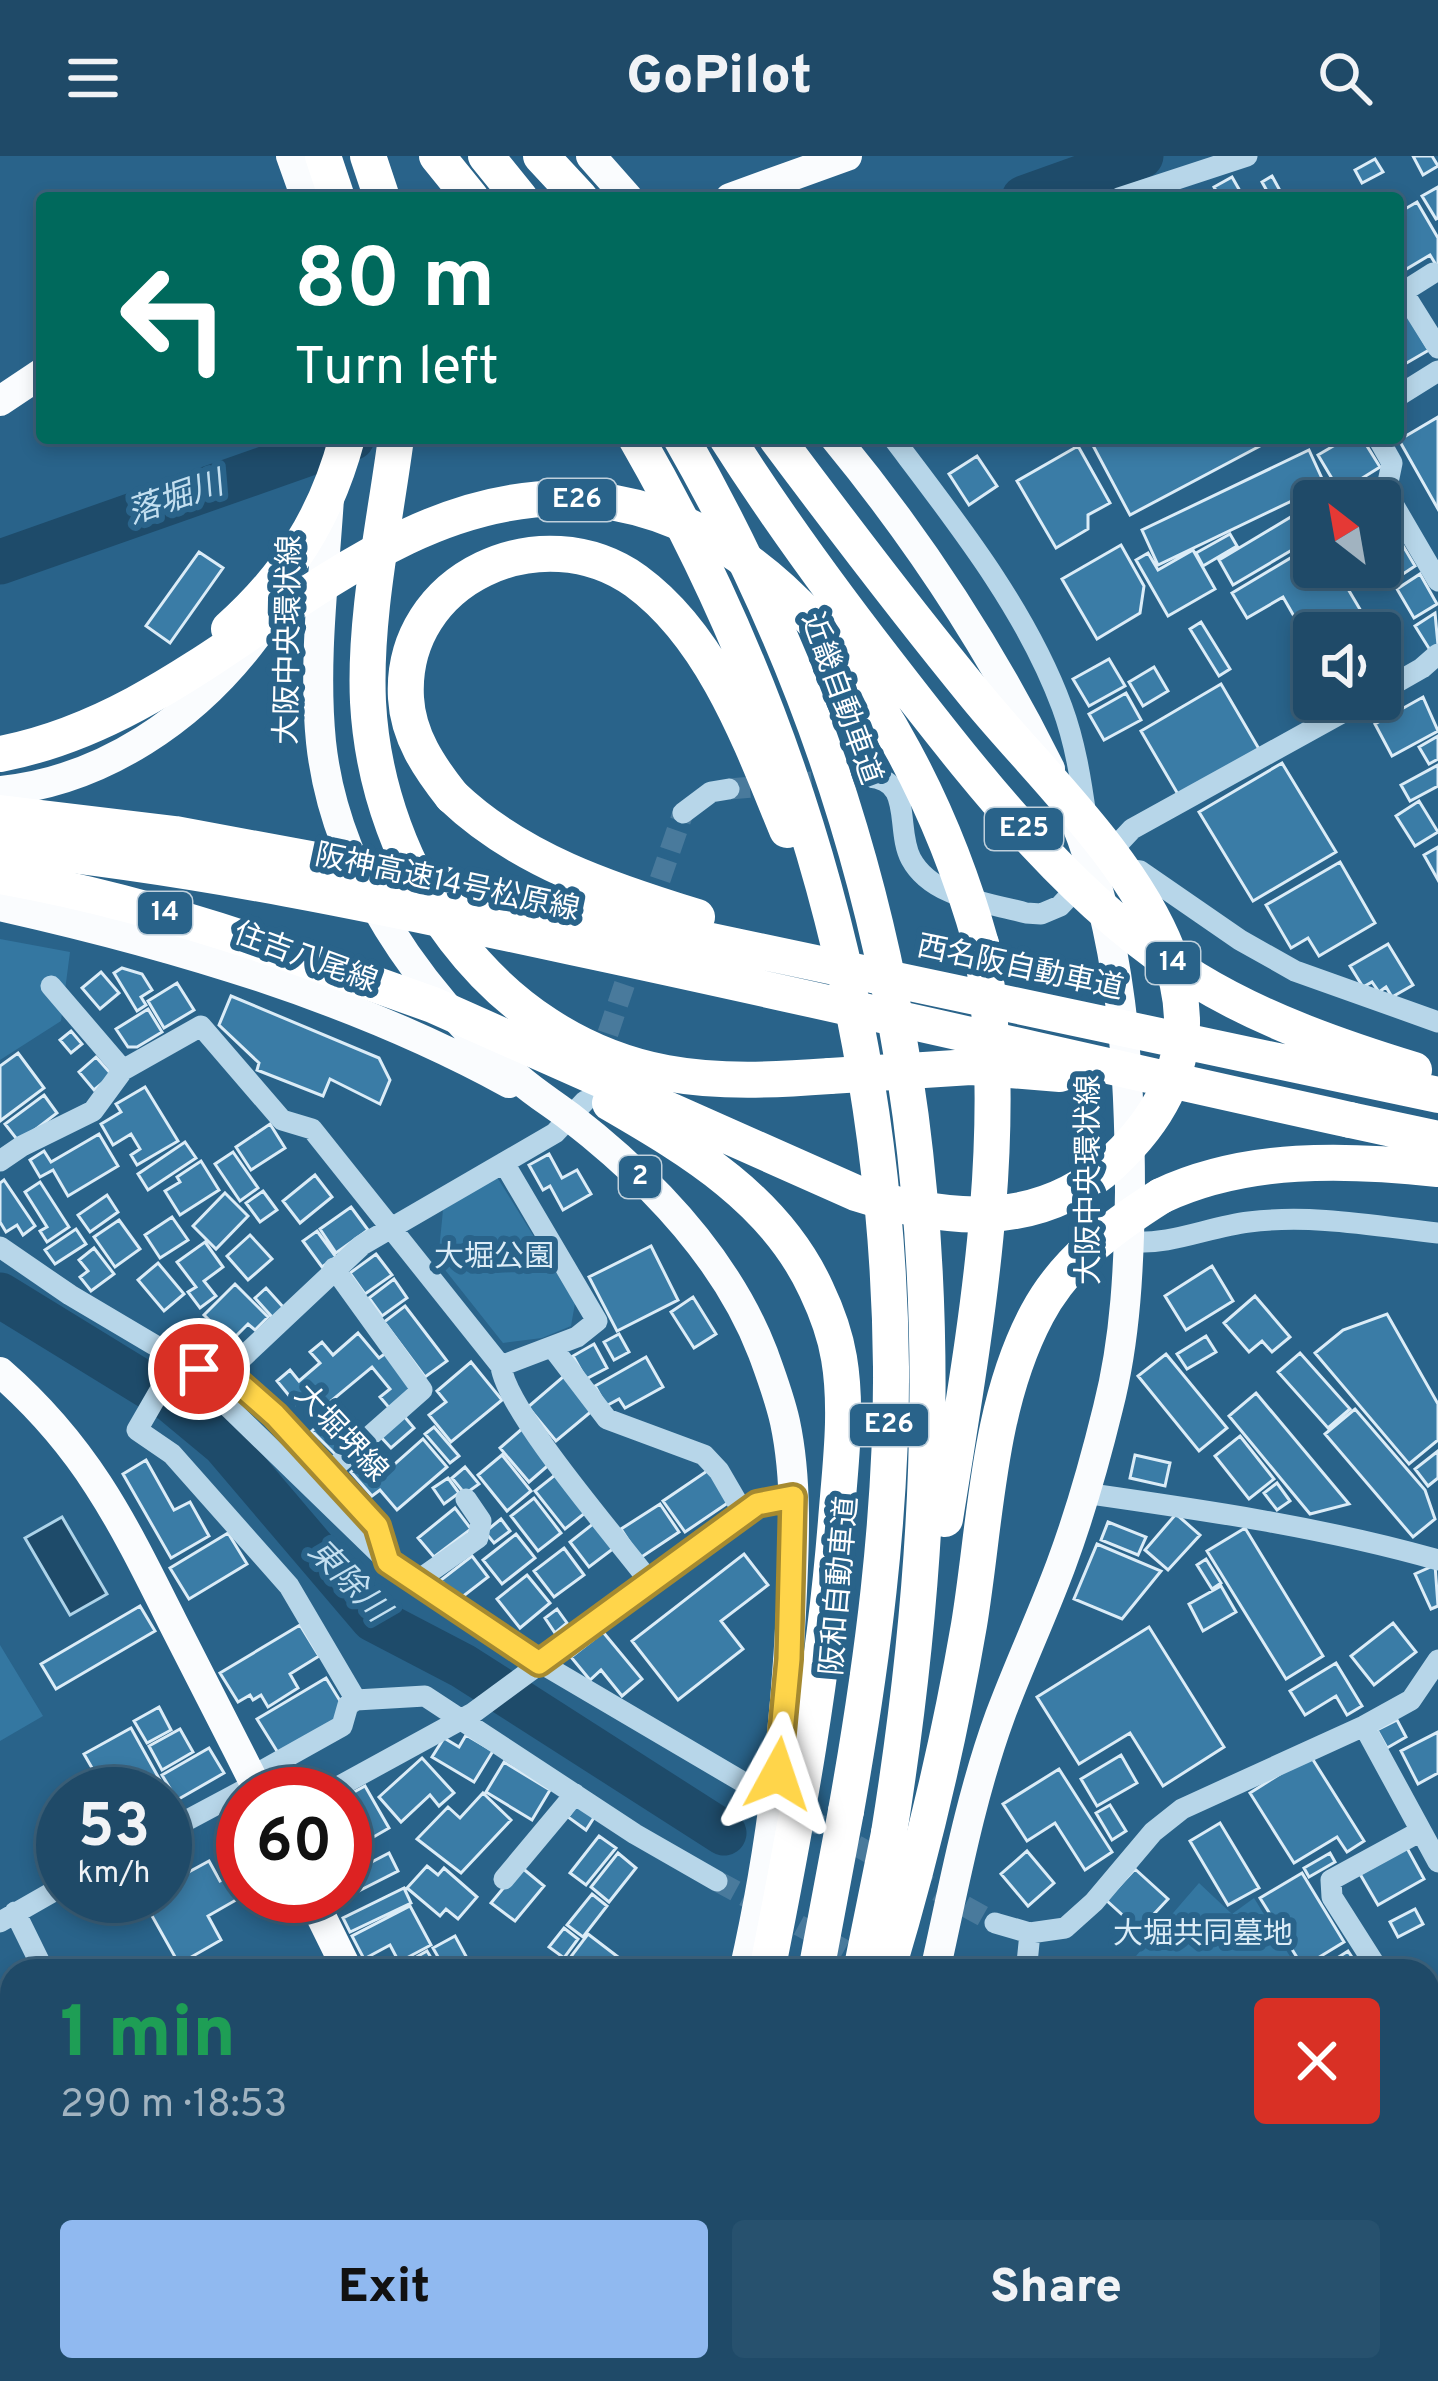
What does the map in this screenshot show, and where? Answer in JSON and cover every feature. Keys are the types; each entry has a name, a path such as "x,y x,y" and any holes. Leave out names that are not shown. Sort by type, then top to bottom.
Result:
{"highway":[{"path":"323,156 335,192"},
{"path":"368,156 380,192"},
{"path":"437,156 466,192"},
{"path":"486,156 515,192"},
{"path":"538,156 560,192"},
{"path":"538,156 574,192"},
{"name":"E26","path":"122,712 214,643 285,573 317,523 337,444"},
{"path":"395,444 370,652 373,746 398,839 447,931 508,996 580,1044 621,1061 710,1078 1013,1069 1265,1101"},
{"name":"E26","path":"639,444 721,599 763,696 916,1147 930,1346 924,1542 910,1699"},
{"name":"近畿自動車道","path":"684,444 788,654 849,827 869,1003"},
{"name":"E25","path":"732,444 815,569 933,722 997,800 1084,889 1175,965 1240,1003 1347,1047 1438,1077"},
{"name":"14","path":"0,876 186,919 326,967 473,1022 856,1193 915,1210 979,1216 1036,1208 1083,1187 1140,1133 1165,1095 1180,1028 1176,974 1152,911 1108,846 912,618 781,444"},
{"name":"E26","path":"0,754 58,738 122,712 191,674 358,564 438,523 507,504 544,500 617,505 656,514 730,550 804,608 854,670 923,790 950,853 981,944 993,1054 991,1174 965,1395 935,1586 863,1959"},
{"path":"1089,1019 1029,997 688,914 553,865 497,835 452,796 420,749 406,698 414,648 425,622 443,599 484,566 533,553 577,555 635,580 697,647 740,723 786,828 869,1003 1438,1139"},
{"name":"阪神高速14号松原線","path":"0,813 175,834 290,854 869,1003"},
{"name":"阪神高速14号松原線","path":"0,848 80,855 308,892 869,1003"},
{"name":"14","path":"326,967 605,1100 667,1136 767,1216 814,1285 839,1357 843,1399 840,1465 831,1581 806,1777 769,1959"},
{"name":"西名阪自動車道","path":"869,1003 1089,1019 1438,1095"},
{"name":"阪和自動車道","path":"818,1959 867,1690 877,1607 891,1369 869,1003"},
{"path":"890,1959 947,1739 1001,1412 1022,1347 1055,1285 1102,1236 1161,1196 1209,1177 1309,1164 1438,1169"}],"main road":[{"path":"291,156 304,192"},
{"path":"591,156 623,192"},
{"path":"747,192 847,156"},
{"path":"0,401 36,377"},
{"path":"0,790 30,788 81,773 170,723 211,689 278,607 296,570 337,444"},
{"name":"大阪中央環状線","path":"337,444 319,698 325,764 339,825 361,878 386,924 435,991 519,1080 578,1109 678,1217 730,1287 762,1350 785,1422 793,1497 789,1659 778,1774 746,1959"},
{"name":"大阪中央環状線","path":"840,444 901,523 988,654 1057,783 1095,870 1126,1046 1129,1242 1125,1312 1109,1404 1063,1561 998,1719 974,1798 938,1959"},
{"name":"住吉八尾線","path":"0,906 177,953 360,1015 578,1109"},
{"path":"0,1372 38,1404 74,1445 112,1504 246,1767"},
{"path":"324,1923 342,1959"}],"street":[{"path":"1137,192 1246,156"},
{"path":"1404,291 1433,274"},
{"path":"1404,294 1438,348"},
{"path":"1404,393 1438,371"},
{"path":"897,444 999,589 1062,707 1079,772 1095,870"},
{"path":"1381,444 1392,463 1386,492 1438,581"},
{"path":"1401,680 1438,654"},
{"path":"869,777 894,785 900,798 904,841 911,860 930,883 1042,914 1060,906 1132,829 1329,720"},
{"path":"683,814 711,792 729,789"},
{"path":"1095,870 1140,871 1224,930 1294,971 1438,1022"},
{"path":"50,986 123,1070"},
{"path":"0,1161 93,1111 123,1070 201,1026 282,1120 312,1130 392,1227 501,1366 503,1383 540,1441 650,1582"},
{"path":"226,1372 334,1268 392,1227 555,1133 578,1109"},
{"path":"501,1366 577,1337 597,1321 504,1163"},
{"path":"1129,1242 1159,1244 1245,1222 1290,1218 1438,1233"},
{"name":"大堀堺線","path":"0,1247 178,1359 199,1369 226,1372 275,1415 377,1526 388,1562 414,1583 539,1663 748,1785"},
{"path":"328,1473 422,1390 334,1268"},
{"path":"552,1347 607,1419 704,1455 744,1514"},
{"path":"178,1359 136,1430 172,1454 289,1586 356,1700"},
{"path":"214,1393 388,1562"},
{"path":"1084,1493 1368,1540 1438,1560"},
{"path":"372,1768 468,1716 757,1504 793,1497"},
{"path":"414,1583 478,1538 481,1521 466,1499"},
{"path":"995,1923 1030,1933 1065,1928 1094,1902 1153,1832 1182,1809 1411,1700 1438,1660"},
{"path":"282,1767 342,1726 348,1705 356,1700 424,1696 468,1716 575,1794 717,1881"},
{"path":"1364,1726 1438,1862"},
{"path":"504,1879 575,1794"},
{"path":"1371,1959 1332,1897 1331,1880 1421,1831"},
{"path":"36,1901 7,1917 36,1959"},
{"path":"1027,1959 1030,1933"}],"green space":[{"path":"0,939 70,952 61,1021 0,1060"},
{"name":"大堀公園","path":"497,1177 575,1303 571,1326 542,1338 503,1343 438,1261 443,1210"},
{"path":"0,1645 43,1716 0,1741"},
{"name":"大堀共同墓地","path":"1199,1883 1232,1914 1254,1898 1292,1959 1133,1959"}],"shaded area":[{"path":"62,1517 107,1594 70,1615 25,1538"}],"building":[{"path":"1413,156 1432,156 1438,166 1423,175"},
{"path":"1375,159 1383,172 1362,183 1355,170"},
{"path":"1272,176 1281,192 1268,192 1262,182"},
{"path":"1232,177 1241,192 1217,192 1214,187"},
{"path":"1438,187 1438,218 1436,219 1422,196"},
{"path":"1417,202 1438,238 1438,268 1430,255 1404,270 1404,210"},
{"path":"1404,309 1429,350 1404,365"},
{"path":"1438,417 1438,509 1401,444 1404,437"},
{"path":"1092,444 1264,444 1130,515"},
{"path":"1337,444 1366,444 1380,467 1359,480 1333,480 1318,455"},
{"path":"1078,446 1110,503 1088,515 1088,529 1056,548 1017,481"},
{"path":"1309,450 1323,480 1293,480 1293,500 1158,565 1142,530"},
{"path":"977,456 997,486 969,505 949,474"},
{"path":"1293,516 1293,549 1233,585 1219,560"},
{"path":"1230,534 1237,546 1203,566 1196,553"},
{"path":"1401,542 1415,566 1401,575"},
{"path":"1121,545 1144,586 1140,613 1097,639 1062,579"},
{"path":"1193,550 1215,589 1168,616 1136,560 1148,553 1158,570"},
{"path":"199,552 223,568 170,643 146,626"},
{"path":"1293,557 1293,588 1347,588 1362,612 1293,614 1283,597 1247,618 1232,593"},
{"path":"1420,574 1437,604 1414,618 1397,589"},
{"path":"1435,613 1438,645 1430,650 1415,626"},
{"path":"1201,622 1230,669 1219,676 1190,629"},
{"path":"1109,659 1125,686 1089,706 1073,679"},
{"path":"1154,667 1168,691 1143,706 1129,682"},
{"path":"1221,684 1259,749 1179,796 1141,731"},
{"path":"1126,693 1141,720 1104,740 1089,714"},
{"path":"1423,697 1438,731 1392,756 1375,724 1401,720 1401,709"},
{"path":"1438,736 1438,759 1429,764 1419,747"},
{"path":"1282,763 1336,852 1253,901 1199,812"},
{"path":"1438,765 1438,786 1410,801 1401,785"},
{"path":"1419,801 1438,832 1415,846 1396,816"},
{"path":"1438,847 1438,880 1424,855"},
{"path":"1340,862 1375,923 1319,956 1308,938 1291,948 1266,905"},
{"path":"1388,944 1413,985 1392,997 1386,987 1379,992 1372,982 1363,987 1350,966"},
{"path":"122,968 142,974 152,990 141,997 146,1005 137,1011 114,973"},
{"path":"101,972 119,993 100,1009 82,988"},
{"path":"177,983 194,1010 164,1028 148,1001"},
{"path":"231,996 379,1058 390,1080 380,1104 330,1079 323,1096 257,1070 259,1063 219,1025"},
{"path":"148,1009 162,1032 137,1047 128,1047 116,1029"},
{"path":"71,1031 82,1044 71,1053 60,1040"},
{"path":"18,1053 44,1088 0,1121 0,1066"},
{"path":"96,1057 112,1075 94,1090 79,1072"},
{"path":"145,1087 178,1141 137,1165 131,1155 140,1149 131,1134 113,1145 101,1124 121,1112 116,1104"},
{"path":"44,1095 57,1113 19,1142 5,1124"},
{"path":"270,1124 285,1148 251,1170 236,1147"},
{"path":"99,1134 118,1166 68,1196 53,1170 40,1177 30,1160 44,1151 51,1162"},
{"path":"185,1142 196,1158 148,1190 138,1174"},
{"path":"233,1152 258,1188 240,1201 215,1164"},
{"path":"549,1154 562,1178 577,1170 591,1194 563,1210 550,1186 543,1190 529,1165"},
{"path":"201,1161 219,1190 180,1215 165,1191"},
{"path":"315,1175 332,1197 300,1223 283,1201"},
{"path":"4,1180 35,1226 23,1235 17,1225 6,1232 0,1222 0,1183"},
{"path":"40,1182 69,1227 47,1242 40,1231 47,1227 25,1192"},
{"path":"263,1191 277,1210 260,1222 246,1203"},
{"path":"225,1193 248,1216 216,1249 193,1226"},
{"path":"107,1195 118,1212 90,1232 78,1215"},
{"path":"351,1207 368,1230 336,1253 320,1229"},
{"path":"172,1217 188,1240 160,1258 145,1235"},
{"path":"119,1220 140,1249 115,1267 94,1237"},
{"path":"76,1229 86,1244 55,1264 45,1250"},
{"path":"317,1231 336,1257 322,1267 303,1241"},
{"path":"250,1235 272,1259 248,1280 227,1256"},
{"path":"205,1242 223,1267 204,1281 216,1296 200,1308 188,1292 196,1287 177,1262"},
{"path":"651,1246 678,1300 617,1331 589,1277"},
{"path":"94,1248 114,1274 91,1291 80,1277 88,1271 79,1260"},
{"path":"376,1254 392,1275 365,1294 350,1273"},
{"path":"158,1263 184,1294 164,1311 138,1280"},
{"path":"1212,1266 1233,1301 1186,1330 1165,1296"},
{"path":"394,1279 407,1298 382,1316 369,1298"},
{"path":"235,1284 268,1317 255,1330 248,1324 231,1341 204,1315"},
{"path":"266,1288 284,1308 273,1318 255,1298"},
{"path":"1255,1296 1290,1337 1272,1352 1262,1341 1249,1352 1224,1323"},
{"path":"693,1297 716,1334 694,1348 671,1312"},
{"path":"405,1306 447,1361 425,1377 384,1322"},
{"path":"1387,1314 1438,1404 1438,1440 1409,1464 1315,1353 1343,1330"},
{"path":"358,1333 379,1358 386,1353 416,1389 391,1410 380,1397 390,1389 372,1367 324,1407 311,1391 296,1404 277,1381 290,1370 299,1381 320,1363 310,1352 322,1342 333,1355"},
{"path":"619,1334 629,1352 614,1360 604,1342"},
{"path":"1206,1336 1216,1352 1187,1369 1177,1354"},
{"path":"594,1344 607,1368 586,1379 573,1356"},
{"path":"1300,1353 1350,1409 1328,1428 1278,1372"},
{"path":"1166,1354 1227,1428 1199,1451 1138,1376"},
{"path":"646,1357 663,1387 625,1408 619,1399 606,1406 595,1386"},
{"path":"471,1362 502,1400 451,1442 429,1415 446,1402 437,1391"},
{"path":"564,1376 593,1410 556,1441 528,1407"},
{"path":"1256,1393 1349,1504 1310,1514 1229,1416"},
{"path":"1355,1409 1425,1490 1435,1519 1413,1537 1325,1434"},
{"path":"333,1411 354,1433 334,1453 312,1431"},
{"path":"403,1415 414,1428 391,1448 380,1436"},
{"path":"434,1427 459,1456 450,1463 425,1434"},
{"path":"523,1428 552,1462 529,1482 500,1448"},
{"path":"1240,1436 1274,1479 1249,1499 1215,1456"},
{"path":"423,1439 447,1467 397,1510 380,1490 372,1496 351,1472 365,1459 380,1477"},
{"path":"1438,1451 1438,1478 1428,1486 1415,1469"},
{"path":"502,1455 531,1491 507,1511 478,1475"},
{"path":"1135,1455 1170,1463 1165,1486 1130,1478"},
{"path":"146,1460 174,1510 190,1502 209,1536 171,1558 123,1474"},
{"path":"465,1467 479,1484 465,1494 452,1478"},
{"path":"710,1469 732,1500 685,1532 663,1501"},
{"path":"560,1471 590,1509 565,1529 535,1491"},
{"path":"448,1478 459,1493 444,1504 433,1488"},
{"path":"1277,1483 1290,1501 1277,1510 1264,1493"},
{"path":"534,1498 561,1533 538,1551 511,1516"},
{"path":"660,1504 679,1532 640,1558 621,1529"},
{"path":"455,1508 471,1529 434,1557 418,1538"},
{"path":"1176,1514 1200,1535 1168,1570 1145,1550"},
{"path":"501,1519 510,1531 494,1543 485,1532"},
{"path":"598,1520 618,1545 589,1567 570,1542"},
{"path":"1108,1522 1146,1537 1138,1555 1101,1540"},
{"path":"1245,1528 1323,1656 1286,1679 1207,1551"},
{"path":"228,1533 247,1564 189,1599 170,1568"},
{"path":"516,1534 535,1558 502,1584 483,1560"},
{"path":"1097,1544 1161,1571 1122,1619 1074,1599"},
{"path":"564,1548 584,1575 554,1597 534,1571"},
{"path":"744,1554 768,1585 721,1621 743,1649 678,1700 632,1641"},
{"path":"472,1556 488,1577 457,1601 441,1580"},
{"path":"1206,1559 1221,1583 1212,1589 1197,1565"},
{"path":"1435,1565 1438,1606 1431,1609 1415,1574"},
{"path":"527,1575 550,1603 520,1628 497,1599"},
{"path":"1221,1586 1236,1612 1203,1631 1189,1604"},
{"path":"140,1606 155,1631 56,1689 41,1664"},
{"path":"557,1609 567,1623 555,1633 545,1618"},
{"path":"1393,1623 1416,1652 1374,1685 1351,1656"},
{"path":"300,1625 319,1656 290,1674 298,1688 268,1707 261,1695 238,1702 220,1673"},
{"path":"1149,1627 1224,1747 1163,1786 1130,1733 1079,1764 1037,1697"},
{"path":"603,1632 642,1679 622,1696 601,1670 590,1680 571,1657"},
{"path":"1336,1663 1362,1706 1347,1715 1336,1696 1305,1715 1290,1691"},
{"path":"326,1678 342,1704 338,1721 280,1756 257,1719"},
{"path":"159,1707 171,1730 147,1743 134,1721"},
{"path":"1397,1720 1406,1737 1387,1748 1377,1730"},
{"path":"131,1728 153,1767 91,1767 84,1754"},
{"path":"180,1729 193,1752 160,1767 149,1746"},
{"path":"1438,1732 1438,1773 1418,1784 1401,1751"},
{"path":"466,1735 493,1751 474,1782 432,1757 444,1738 459,1747"},
{"path":"209,1748 220,1767 216,1767 216,1778 192,1791 192,1767 176,1767"},
{"path":"1121,1755 1137,1783 1097,1806 1081,1779"},
{"path":"1310,1755 1364,1841 1347,1852 1337,1837 1294,1863 1250,1793"},
{"path":"422,1758 454,1793 439,1806 430,1795 401,1822 379,1797"},
{"path":"504,1762 550,1790 532,1820 486,1792"},
{"path":"1059,1769 1112,1852 1085,1870 1055,1823 1027,1841 1003,1804"},
{"path":"483,1793 511,1820 461,1873 417,1839 448,1807 460,1818"},
{"path":"372,1798 389,1828 372,1838"},
{"path":"577,1804 595,1816 586,1830 568,1817"},
{"path":"1110,1805 1126,1831 1112,1840 1096,1813"},
{"path":"1220,1823 1259,1888 1228,1905 1190,1841"},
{"path":"599,1836 616,1848 586,1885 570,1873"},
{"path":"1407,1848 1424,1879 1378,1905 1360,1874"},
{"path":"1027,1851 1054,1883 1028,1906 1001,1874"},
{"path":"389,1853 398,1871 372,1884 372,1862"},
{"path":"618,1853 636,1868 609,1902 591,1887"},
{"path":"1330,1853 1335,1862 1309,1877 1304,1868"},
{"path":"209,1861 216,1874 216,1911 208,1916 221,1940 188,1959 176,1959 156,1923 192,1923 192,1870"},
{"path":"427,1866 438,1875 444,1868 477,1897 458,1919 446,1909 440,1916 407,1888"},
{"path":"521,1867 544,1886 515,1921 491,1903"},
{"path":"1135,1869 1168,1899 1139,1930 1106,1900"},
{"path":"1302,1873 1344,1942 1316,1959 1298,1959 1260,1898"},
{"path":"404,1888 411,1903 372,1922 372,1904"},
{"path":"592,1894 607,1906 583,1937 567,1925"},
{"path":"410,1906 431,1945 397,1959 390,1945 364,1959 352,1936"},
{"path":"1415,1909 1423,1924 1398,1937 1390,1922"},
{"path":"346,1923 369,1923 350,1932"},
{"path":"564,1928 578,1939 564,1958 549,1947"},
{"path":"588,1934 621,1959 569,1959"},
{"path":"455,1936 467,1959 439,1959 433,1948"}],"waterway":[{"name":"落堀川","path":"1041,192 1141,156"},
{"name":"落堀川","path":"0,562 335,444"},
{"name":"東除川","path":"0,1295 171,1400 224,1444 373,1619 463,1666 724,1833"}],"tunnel":[{"path":"729,789 869,777"},
{"path":"650,909 683,813"},
{"path":"598,1063 636,950"},
{"path":"748,1785 995,1923"},
{"path":"717,1881 861,1959"}],"route":[{"path":"199,1369 226,1372 275,1415 377,1526 388,1562 539,1663 757,1504 793,1497 794,1568 778,1774"}]}
